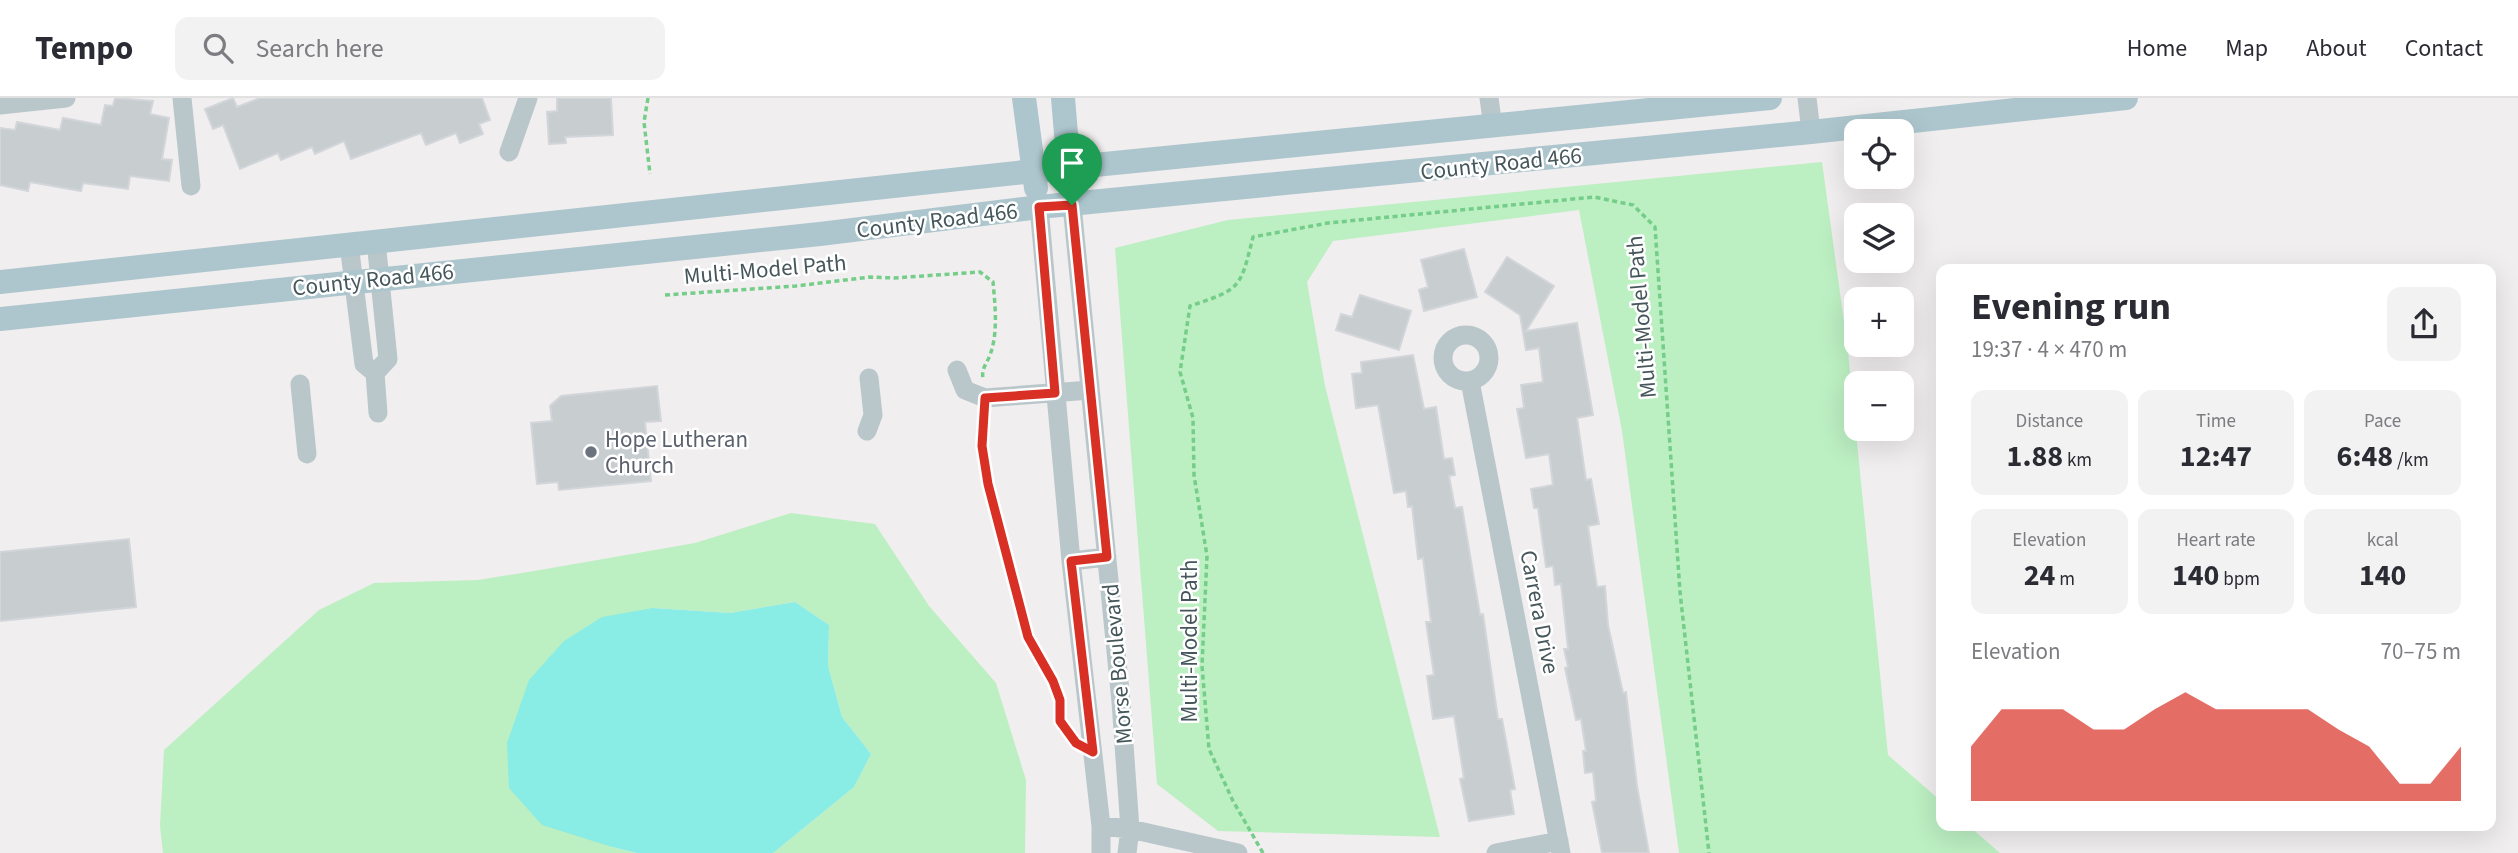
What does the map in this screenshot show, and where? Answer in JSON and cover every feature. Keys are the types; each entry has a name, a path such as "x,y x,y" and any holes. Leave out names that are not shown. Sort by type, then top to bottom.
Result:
{"main road":[{"name":"Morse Boulevard","path":"1024,98 1039,207"},
{"name":"Morse Boulevard","path":"1063,98 1072,205"},
{"name":"County Road 466","path":"0,282 1034,172 1770,98"},
{"name":"County Road 466","path":"0,319 820,234 1039,207 1811,132 2126,98"}],"street":[{"path":"0,105 66,98"},
{"path":"182,98 191,186"},
{"path":"509,152 528,98"},
{"path":"1489,98 1493,127"},
{"path":"1807,98 1811,132"},
{"name":"Morse Boulevard","path":"1072,205 1107,557 1130,829 1127,853"},
{"name":"Morse Boulevard","path":"1039,207 1071,561 1101,826 1101,853"},
{"path":"375,373 388,359 376,241"},
{"path":"349,244 365,364 375,373 378,413"},
{"path":"957,370 965,390 975,397 1090,390"},
{"path":"867,431 873,415 869,378"},
{"name":"Carrera Drive","path":"1470,381 1560,847"},
{"path":"300,384 307,454"},
{"path":"1071,561 1107,557"},
{"path":"1101,826 1130,829 1221,852"},
{"path":"1496,853 1560,847"}],"path":[{"path":"648,98 644,122 650,174"},
{"name":"Multi-Model Path","path":"1263,853 1233,801 1209,749 1202,666 1207,556 1194,475 1193,418 1180,372 1190,306 1229,293 1243,279 1253,237 1328,223 1594,197 1633,205 1655,227 1680,592 1709,853"},
{"name":"Multi-Model Path","path":"666,295 796,286 870,277 980,272 993,282 995,311 991,352 982,370 985,398 982,446 988,484 1028,637 1053,681 1060,700 1060,721 1076,743 1093,752"}],"green space":[{"path":"1822,162 1844,322 1844,357 1849,357 1850,371 1844,371 1844,441 1857,441 1888,755 1936,797 1936,831 1975,831 2000,853 1679,853 1622,431 1579,210 1333,241 1307,282 1325,386 1440,837 1218,831 1157,784 1115,248 1228,220"},
{"path":"791,513 875,524 929,606 996,683 1026,780 1025,853 773,853 854,787 871,754 842,717 828,666 829,625 795,602 730,613 653,608 611,847 637,853 163,853 160,826 164,750 319,610 374,583 478,580 540,570 695,543"}],"water":[{"path":"795,602 829,625 828,666 842,717 871,754 854,787 773,853 637,853 612,847 542,825 509,788 507,743 529,680 564,641 602,617 653,608 730,613"}],"building":[{"path":"115,98 153,101 150,114 169,118 162,159 172,160 169,181 130,176 128,189 83,183 81,191 30,182 28,191 0,185 0,128 15,130 17,122 60,130 63,118 101,125 105,105 113,106"},
{"path":"233,98 237,107 260,98 482,98 490,120 479,124 483,134 460,143 456,133 426,145 421,133 351,159 344,141 315,154 312,147 281,160 278,153 240,169 223,125 213,129 205,109"},
{"path":"557,98 611,98 613,135 565,137 566,143 549,144 547,112 557,111"},
{"path":"1464,249 1477,297 1424,311 1419,290 1428,287 1421,260"},
{"path":"1507,257 1554,286 1526,331 1577,323 1593,415 1577,418 1586,480 1591,479 1599,524 1588,526 1597,587 1605,586 1608,625 1623,693 1626,692 1637,786 1649,853 1602,853 1592,802 1596,801 1593,772 1585,773 1583,751 1586,751 1581,719 1576,720 1565,668 1568,667 1564,649 1568,649 1561,584 1555,585 1553,566 1546,567 1538,508 1534,508 1531,489 1553,485 1549,454 1526,458 1517,409 1524,408 1521,385 1543,382 1539,348 1526,350 1520,315 1485,292"},
{"path":"1360,295 1411,311 1399,350 1336,330 1341,314 1352,317"},
{"path":"1413,355 1424,409 1436,407 1444,459 1452,458 1455,475 1449,476 1455,508 1462,507 1480,615 1483,614 1498,719 1502,719 1515,789 1510,790 1514,814 1469,821 1460,779 1464,778 1454,716 1433,719 1427,676 1434,675 1426,622 1431,622 1423,558 1418,559 1412,506 1408,507 1406,491 1394,493 1378,405 1356,408 1352,374 1362,373 1361,362"},
{"name":"Hope Lutheran Church","path":"657,386 661,421 645,422 651,481 559,490 558,482 537,484 531,423 552,421 550,406 561,396"},
{"path":"129,539 136,607 0,621 0,552"}],"place":[{"name":"Hope Lutheran Church","path":"591,452"}],"route":[{"path":"1072,205 1107,557 1071,561 1093,752 1076,743 1060,721 1060,700 1053,681 1028,637 988,484 982,446 985,398 1055,393 1039,207 1072,205"}]}
